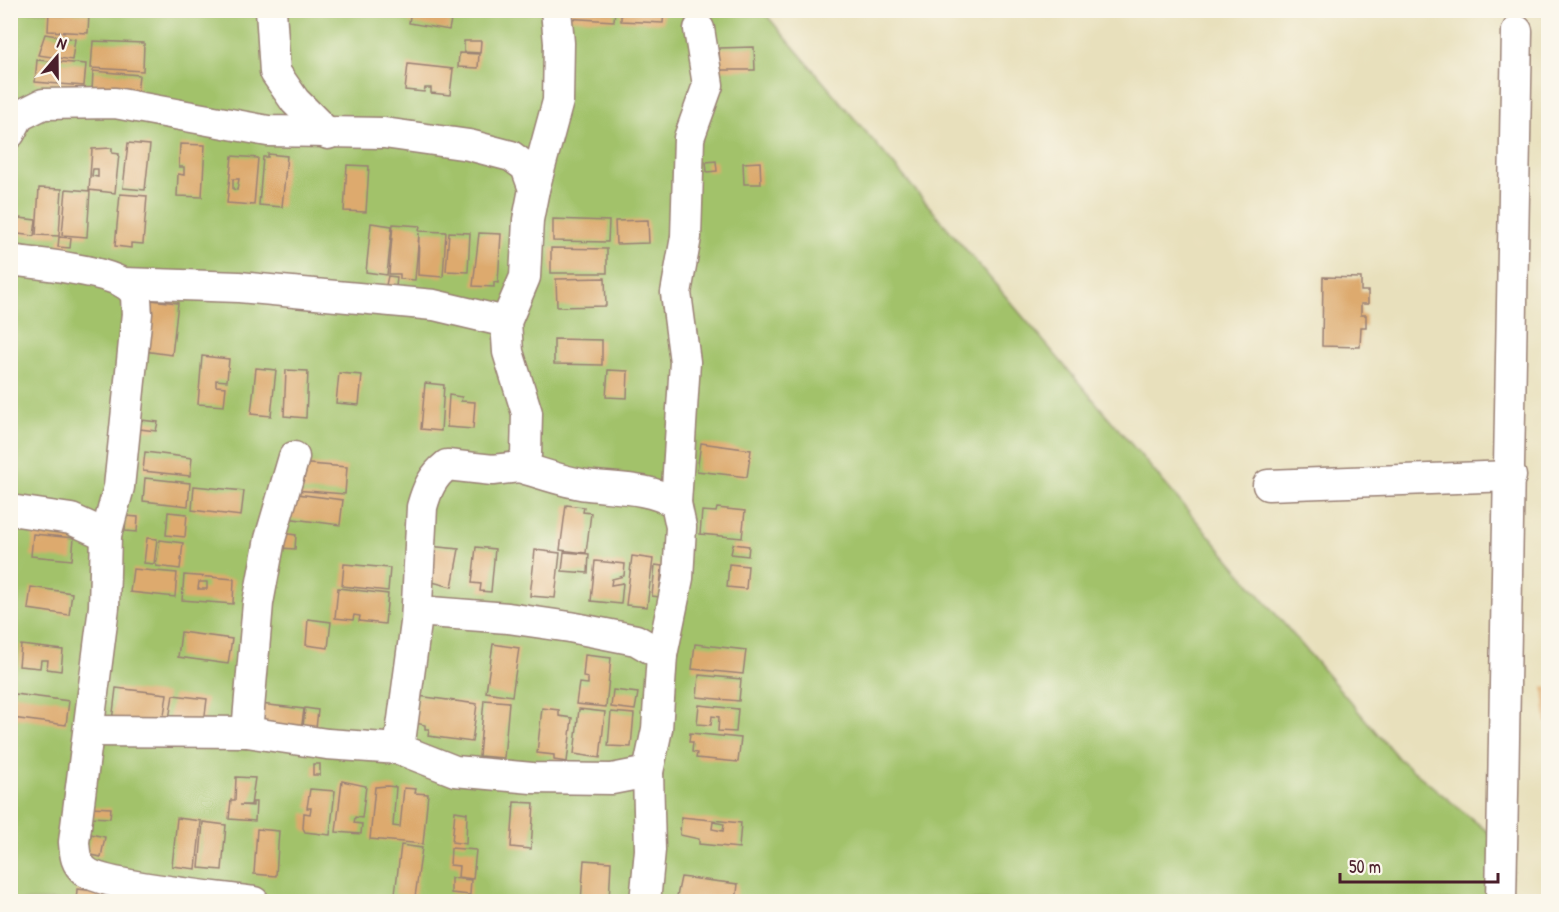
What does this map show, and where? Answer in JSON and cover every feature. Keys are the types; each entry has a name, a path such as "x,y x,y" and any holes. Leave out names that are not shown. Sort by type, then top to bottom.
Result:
{"street":[{"path":"271,10 275,72 295,101 328,134"},
{"path":"519,467 526,455 527,413 508,352 506,322 525,277 528,220 558,101 559,43 556,10"},
{"path":"645,902 650,850 648,772 657,729 662,655 678,578 681,527 676,503 685,362 676,293 686,237 689,138 708,85 699,29"},
{"path":"1501,902 1511,476 1517,31"},
{"path":"10,133 19,116 43,104 115,104 268,131 328,134 384,133 469,145 511,156 526,167 534,189"},
{"path":"10,260 106,276 124,283 239,287 434,305 506,322"},
{"path":"124,283 135,295 137,313 119,486 106,535 104,607 74,842 75,859 86,873 123,884 254,902"},
{"path":"247,732 258,603 270,539 294,457"},
{"path":"399,749 417,611 422,507 426,491 435,475 447,465 493,470 519,467 585,485 624,487 657,493 676,503"},
{"path":"1268,485 1511,476"},
{"path":"10,510 71,519 106,535"},
{"path":"417,611 508,618 570,627 636,640 662,655"},
{"path":"89,731 247,732 327,744 399,749 455,771 532,778 612,779 648,772"}],"green space":[{"path":"10,11 763,11 1399,759 1516,855 1505,901 11,901"}],"building":[{"path":"411,10 453,10 449,30 409,23"},
{"path":"565,10 615,10 614,21 564,18"},
{"path":"621,10 664,10 663,23 621,21"},
{"path":"720,10 751,10 751,12 719,14"},
{"path":"49,11 89,14 88,33 48,31"},
{"path":"45,34 75,39 72,60 38,55"},
{"path":"93,41 144,43 143,71 91,68"},
{"path":"464,41 481,41 480,53 464,52"},
{"path":"754,47 755,70 720,70 719,48"},
{"path":"459,53 479,54 478,68 458,67"},
{"path":"37,60 86,64 84,86 35,82"},
{"path":"408,64 453,69 450,95 431,93 431,88 425,88 424,92 405,90"},
{"path":"93,71 139,75 137,95 92,91"},
{"path":"128,143 150,145 145,190 123,188"},
{"path":"180,144 205,145 202,197 177,196 178,174 184,175 184,167 179,167"},
{"path":"112,148 112,153 119,154 115,193 89,190 92,149","holes":["93,169 98,169 98,177 92,176"]},
{"path":"268,154 287,156 282,207 259,205 263,157 268,157"},
{"path":"232,156 258,158 254,205 227,203","holes":["233,179 239,179 237,190 233,189"]},
{"path":"716,161 717,171 707,172 706,162"},
{"path":"760,162 761,184 744,184 743,163"},
{"path":"347,165 369,166 366,212 344,211"},
{"path":"39,188 62,189 59,236 36,235"},
{"path":"66,189 90,191 87,237 62,235"},
{"path":"120,194 147,196 143,244 131,243 131,248 115,246"},
{"path":"11,217 36,220 34,236 10,233"},
{"path":"553,219 609,221 608,242 553,241"},
{"path":"648,220 649,243 616,244 615,221"},
{"path":"371,223 392,226 387,275 366,272"},
{"path":"393,224 420,226 419,231 446,232 443,277 418,275 419,233 415,280 400,279 400,274 389,274"},
{"path":"449,232 470,233 468,272 446,271"},
{"path":"479,233 501,234 498,283 494,282 494,287 473,286"},
{"path":"59,237 71,238 70,248 58,247"},
{"path":"551,248 607,249 607,273 551,273"},
{"path":"388,276 397,277 396,287 386,285"},
{"path":"1323,277 1361,278 1361,291 1368,291 1368,304 1361,304 1361,315 1366,315 1366,327 1361,327 1360,347 1322,346"},
{"path":"605,278 606,306 557,307 556,279"},
{"path":"150,300 178,303 172,355 144,351"},
{"path":"554,339 602,340 602,365 554,364"},
{"path":"202,356 229,359 227,381 216,380 216,386 226,387 224,406 198,404"},
{"path":"256,368 276,370 271,416 251,414"},
{"path":"286,370 308,371 306,418 284,416"},
{"path":"608,370 628,371 627,398 606,397"},
{"path":"339,373 362,375 359,405 336,403"},
{"path":"425,383 444,385 441,431 421,429"},
{"path":"449,395 462,397 461,401 475,402 473,429 447,427"},
{"path":"141,420 158,422 156,431 140,429"},
{"path":"701,443 751,450 747,477 697,471"},
{"path":"145,452 192,458 190,476 143,471"},
{"path":"296,463 347,467 345,494 294,490"},
{"path":"145,478 190,483 188,506 143,501"},
{"path":"194,486 244,491 241,516 192,510"},
{"path":"289,493 343,500 340,525 286,518"},
{"path":"566,505 584,507 583,512 591,513 586,553 560,550"},
{"path":"717,508 745,511 742,538 700,534 702,511 716,512"},
{"path":"168,512 187,514 185,537 166,535"},
{"path":"126,516 138,517 137,532 125,531"},
{"path":"282,533 296,535 295,549 280,548"},
{"path":"33,534 74,538 72,560 31,556"},
{"path":"147,538 157,539 154,564 144,563"},
{"path":"160,540 183,543 180,569 156,566"},
{"path":"733,544 749,546 748,556 731,554"},
{"path":"428,546 459,549 452,587 428,581"},
{"path":"476,547 495,549 491,592 480,591 481,584 472,583"},
{"path":"535,550 560,553 555,598 530,596"},
{"path":"564,552 589,554 588,573 562,571"},
{"path":"632,556 653,559 647,607 626,605"},
{"path":"595,561 625,564 624,576 612,579 611,585 623,583 621,604 591,601"},
{"path":"344,564 390,568 388,591 342,586"},
{"path":"729,564 748,566 746,589 727,587"},
{"path":"655,565 662,566 659,597 652,596"},
{"path":"133,569 177,573 175,597 130,592"},
{"path":"184,575 234,579 233,604 182,600","holes":["199,582 207,582 207,589 198,589"]},
{"path":"31,587 72,593 69,615 28,609"},
{"path":"338,588 388,594 385,624 359,621 360,616 354,615 353,620 335,618"},
{"path":"308,619 331,622 328,648 306,645"},
{"path":"181,632 232,639 228,664 178,657"},
{"path":"493,644 519,648 512,696 486,692"},
{"path":"695,644 746,650 743,674 692,669"},
{"path":"21,645 63,650 61,671 47,669 48,660 41,660 40,668 19,666"},
{"path":"585,655 611,658 606,707 576,704 579,683 588,684 588,678 583,677"},
{"path":"699,675 741,679 739,701 697,697"},
{"path":"1548,686 1548,723 1546,723 1543,687"},
{"path":"116,688 167,694 163,723 112,721"},
{"path":"613,690 638,693 635,710 611,707"},
{"path":"15,694 69,701 66,725 12,718"},
{"path":"173,695 207,699 204,723 169,719"},
{"path":"418,696 477,704 472,742 428,736 429,729 425,729 425,725 415,723"},
{"path":"484,700 509,702 504,758 479,756"},
{"path":"260,704 304,709 301,731 258,727"},
{"path":"699,705 738,709 736,732 718,731 719,717 712,716 711,725 697,724"},
{"path":"305,708 318,710 315,738 302,737"},
{"path":"542,708 559,710 559,716 572,718 567,762 554,760 554,755 537,753"},
{"path":"579,709 605,712 600,758 574,754"},
{"path":"611,712 634,714 631,747 608,746"},
{"path":"690,733 741,738 738,762 696,758 697,753 692,752 693,742 689,742"},
{"path":"313,764 320,764 320,775 313,775"},
{"path":"236,777 255,778 251,805 240,805 253,806 253,802 256,802 255,821 229,819 231,800 235,800"},
{"path":"342,781 366,786 362,818 355,817 354,823 362,824 361,834 336,832"},
{"path":"375,787 396,787 393,826 400,827 404,788 416,789 415,793 428,794 423,844 370,839"},
{"path":"310,789 335,791 330,835 305,832 303,828 304,813 310,814 311,808 307,808"},
{"path":"514,802 534,803 531,849 511,847"},
{"path":"91,807 111,808 110,818 90,817"},
{"path":"455,811 467,813 466,844 452,842"},
{"path":"681,817 741,823 739,848 699,844 699,839 680,835","holes":["713,822 724,824 723,831 712,829"]},
{"path":"177,818 201,821 196,869 172,866"},
{"path":"203,822 226,825 222,870 199,868"},
{"path":"257,829 279,831 276,876 254,874"},
{"path":"91,834 105,837 101,857 87,854"},
{"path":"401,845 422,848 415,897 395,894"},
{"path":"451,848 476,850 473,879 458,877 459,866 450,865"},
{"path":"584,860 611,862 609,902 581,902"},
{"path":"681,877 738,884 736,902 676,901"},
{"path":"451,878 471,880 470,895 451,893"},
{"path":"77,889 105,892 104,902 76,902"},
{"path":"470,897 479,898 479,902 470,902"}]}
